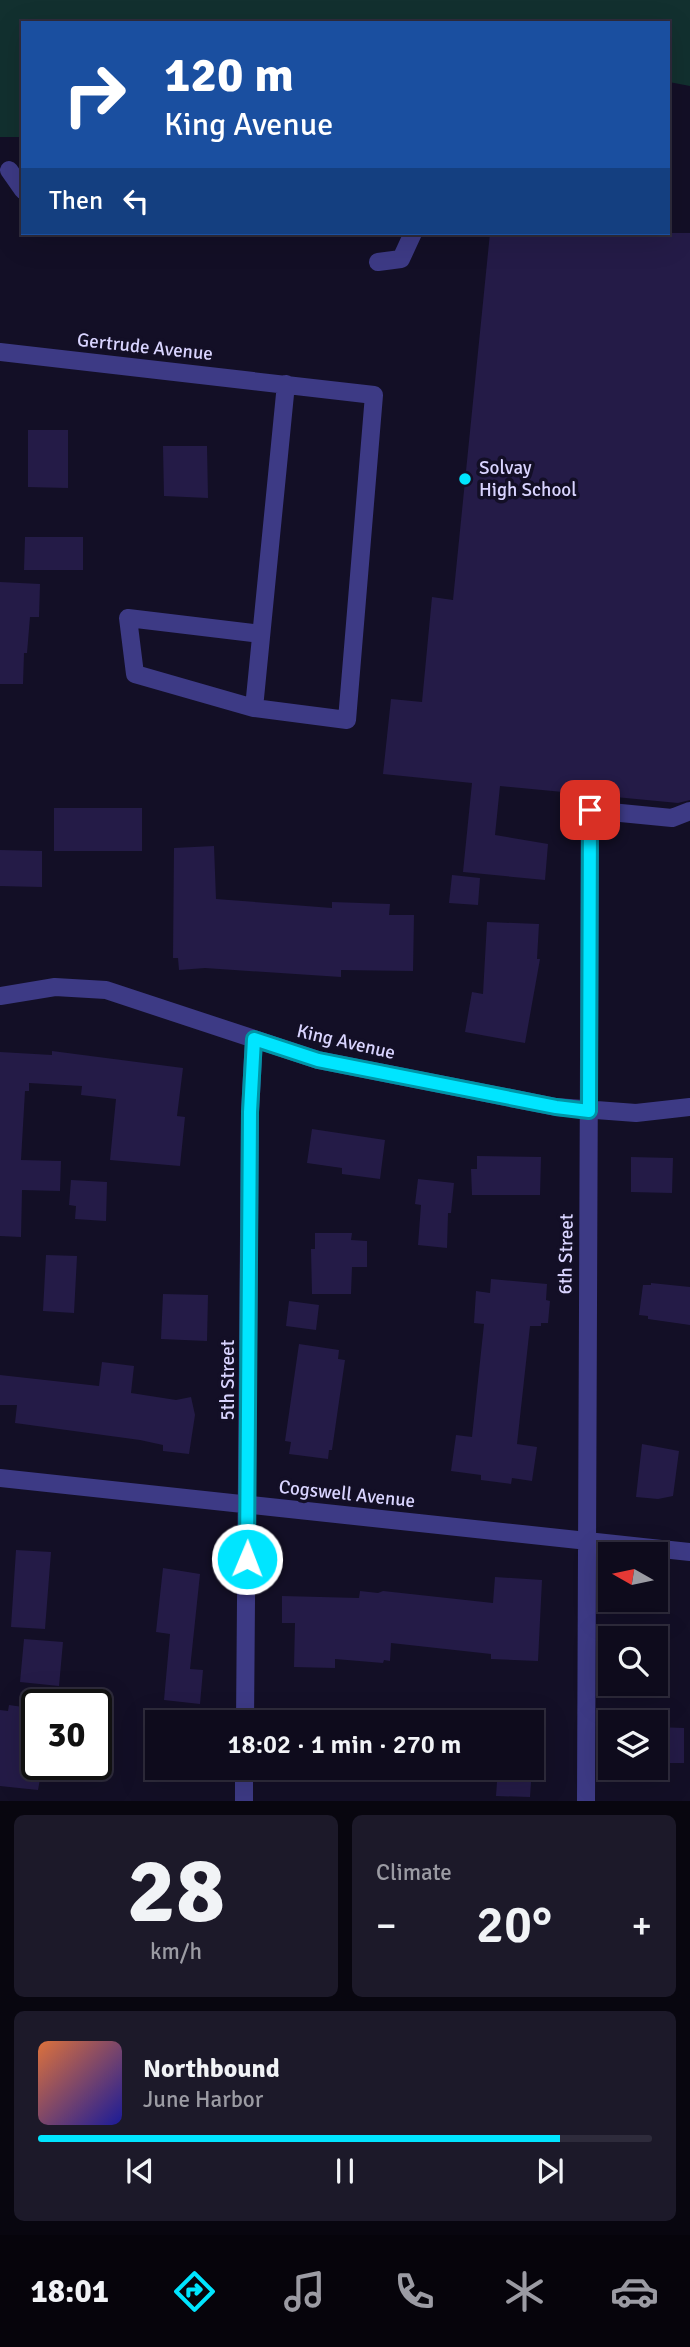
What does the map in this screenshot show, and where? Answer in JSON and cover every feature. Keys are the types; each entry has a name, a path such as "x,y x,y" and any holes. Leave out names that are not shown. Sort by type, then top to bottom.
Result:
{"street":[{"path":"11,170 21,187"},
{"path":"379,262 401,259 412,235"},
{"name":"Gertrude Avenue","path":"0,352 374,395 347,720 254,708"},
{"path":"261,634 128,618 135,674 254,708 286,384"},
{"name":"6th Street","path":"586,1801 590,810 672,818 690,811"},
{"name":"King Avenue","path":"0,996 55,987 106,990 318,1060 556,1107 636,1113 690,1107"},
{"name":"5th Street","path":"245,1710 250,1125 254,1039"},
{"name":"Cogswell Avenue","path":"0,1478 690,1552"},
{"path":"244,1780 244,1801"}],"green space":[{"path":"0,0 690,0 690,86 670,82 670,21 21,21 21,137 0,137"}],"building":[{"path":"690,233 690,800 678,803 500,786 495,835 548,844 545,880 463,872 472,783 383,774 391,699 422,702 432,597 453,600 490,235"},
{"path":"28,430 68,430 68,488 28,487"},
{"path":"163,446 207,446 208,498 164,496"},
{"path":"25,537 83,537 83,570 24,570"},
{"path":"0,582 40,584 39,617 30,617 27,653 24,653 23,684 0,684"},
{"path":"54,808 142,808 142,851 54,851"},
{"path":"214,846 216,899 332,908 332,902 390,904 389,915 414,915 413,971 341,970 341,977 205,968 179,970 178,958 173,958 174,848"},
{"path":"0,850 42,851 42,887 0,886"},
{"path":"452,875 480,878 478,905 449,903"},
{"path":"487,922 539,924 537,959 540,959 525,1043 465,1032 472,992 483,994"},
{"path":"52,1051 183,1068 177,1116 185,1117 180,1166 110,1160 116,1099 81,1095 82,1086 29,1083 29,1091 25,1091 21,1160 61,1161 60,1191 22,1190 21,1237 0,1236 0,1052 52,1055"},
{"path":"312,1129 385,1140 380,1179 342,1174 342,1168 307,1163"},
{"path":"477,1156 541,1157 540,1195 472,1195 471,1169 477,1169"},
{"path":"631,1157 673,1158 672,1193 631,1192"},
{"path":"418,1179 454,1183 451,1213 448,1213 447,1248 418,1245 421,1205 415,1204"},
{"path":"71,1180 107,1182 106,1221 75,1219 76,1206 69,1205"},
{"path":"315,1233 352,1233 351,1240 367,1241 367,1267 352,1267 351,1294 312,1294 311,1249 315,1249"},
{"path":"46,1255 77,1256 74,1313 43,1311"},
{"path":"491,1279 547,1284 546,1300 550,1301 548,1323 530,1326 517,1444 537,1447 532,1481 512,1478 511,1484 481,1480 481,1475 451,1471 456,1435 472,1437 484,1324 474,1323 476,1291 490,1293"},
{"path":"651,1283 690,1287 690,1325 648,1319 648,1316 639,1315 643,1285"},
{"path":"163,1294 208,1295 207,1341 161,1339"},
{"path":"289,1301 319,1305 316,1330 286,1326"},
{"path":"299,1344 339,1350 338,1359 345,1360 332,1450 329,1450 328,1459 289,1454 291,1442 285,1441"},
{"path":"102,1362 134,1366 131,1393 176,1400 191,1397 195,1415 189,1454 163,1451 163,1445 140,1440 15,1423 17,1405 0,1405 0,1375 99,1386"},
{"path":"642,1444 679,1451 673,1496 658,1499 636,1497"},
{"path":"16,1550 51,1552 45,1629 11,1627"},
{"path":"163,1568 200,1574 190,1669 203,1670 200,1704 164,1700 170,1634 156,1632"},
{"path":"495,1577 542,1580 538,1661 491,1659 491,1654 391,1643 390,1661 384,1660 383,1663 335,1659 335,1668 294,1667 295,1623 282,1623 282,1596 359,1598 360,1591 383,1591 493,1603"},
{"path":"24,1639 63,1642 59,1686 20,1682"},
{"path":"9,1705 21,1707 21,1780 40,1780 38,1790 0,1786 0,1710 8,1711"},
{"path":"668,1727 684,1728 684,1763 668,1763"},
{"path":"497,1780 531,1780 530,1797 496,1796"}],"place":[{"name":"Solvay High School","path":"465,479"}],"route":[{"path":"247,1559 250,1112 254,1039 318,1060 556,1107 589,1111 590,810"}]}
